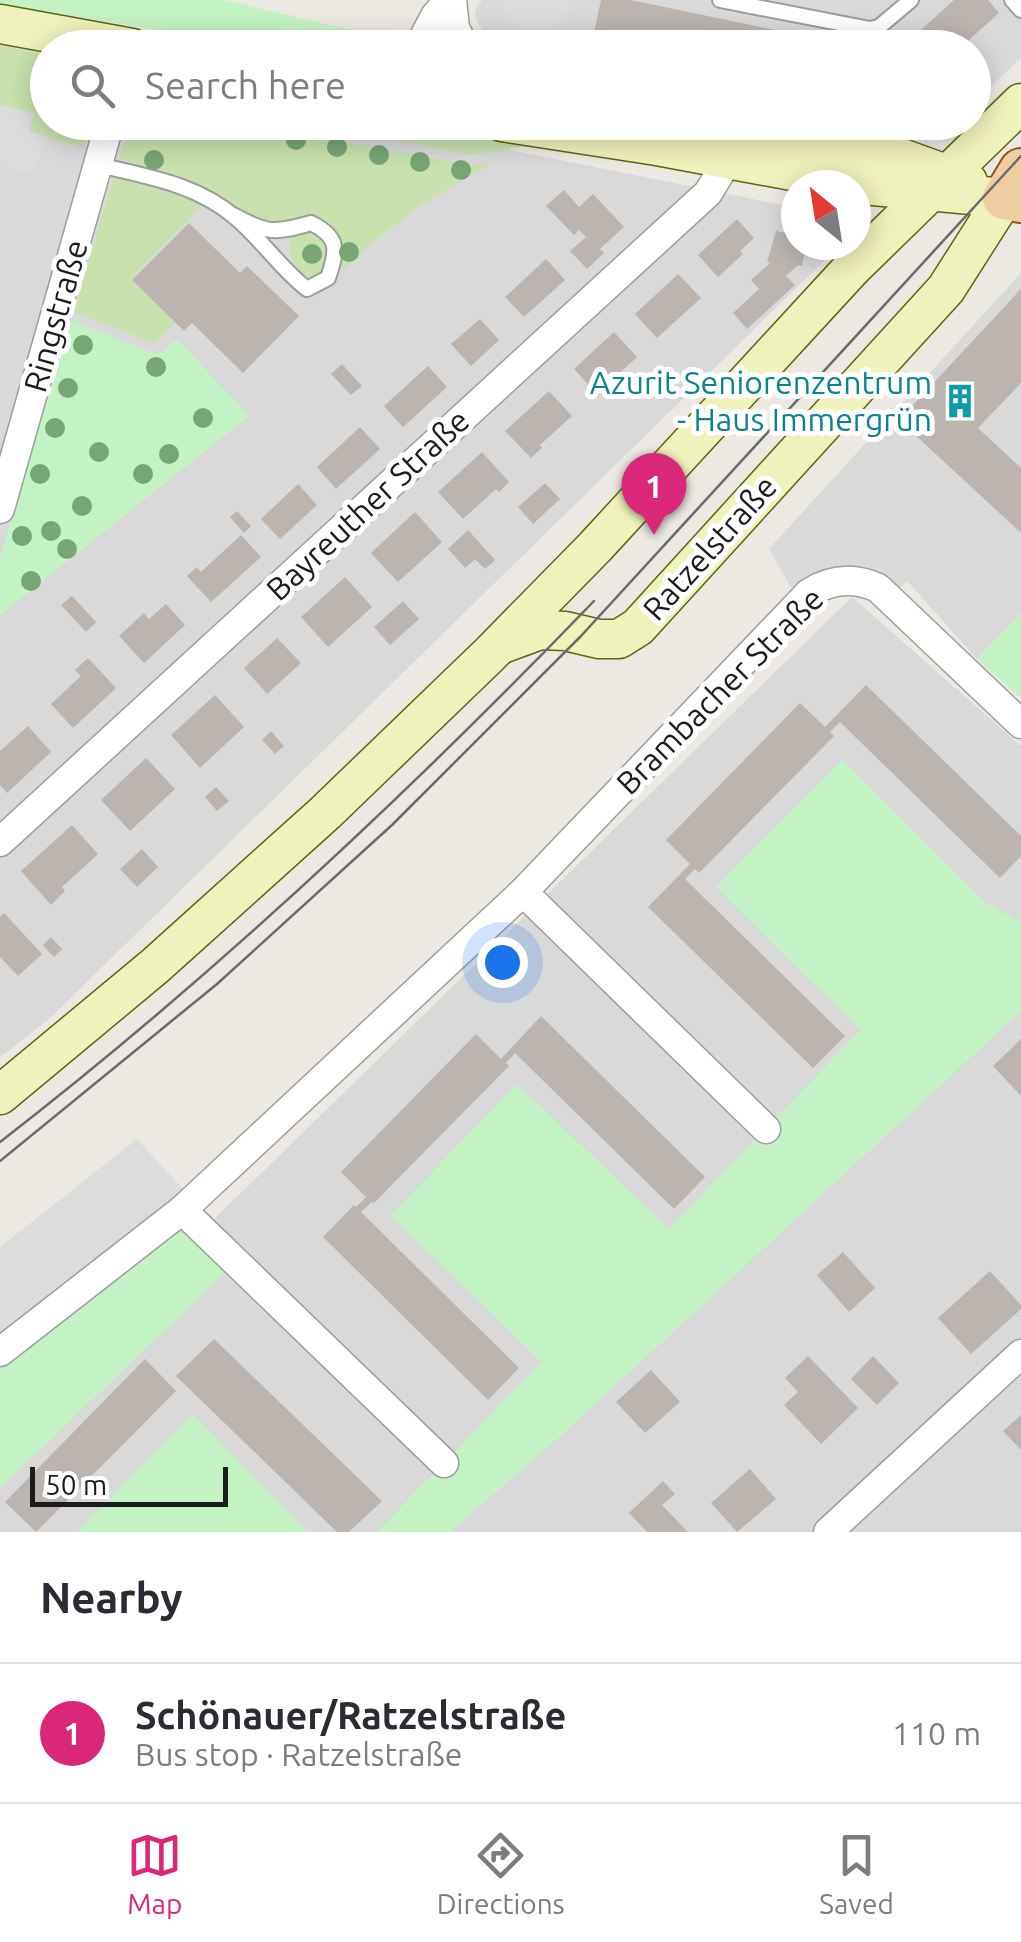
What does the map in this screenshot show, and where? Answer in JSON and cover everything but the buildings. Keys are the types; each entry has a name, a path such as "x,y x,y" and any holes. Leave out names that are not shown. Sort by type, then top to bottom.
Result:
{"main road":[{"path":"0,24 34,30"},
{"name":"Ratzelstraße","path":"991,131 1021,102"},
{"path":"619,140 728,141 893,155 938,182"},
{"name":"Ratzelstraße","path":"871,239 982,140"},
{"path":"728,141 792,170"},
{"path":"871,186 938,182 1015,190"},
{"name":"Ratzelstraße","path":"500,644 540,630 618,639 638,627 946,290 1015,190"},
{"name":"Ratzelstraße","path":"0,1095 154,966 310,826 500,644 596,546 847,260"}],"street":[{"path":"428,30 450,0"},
{"path":"450,0 457,30"},
{"name":"Ringstraße","path":"0,509 105,140"},
{"name":"Bayreuther Straße","path":"0,842 708,194 728,141"},
{"name":"Brambacher Straße","path":"0,1352 182,1210 523,892 809,593 831,582 865,582 878,588 1021,724"},
{"path":"523,892 766,1129"},
{"path":"182,1210 444,1463"},
{"path":"828,1532 1021,1354"}],"lane":[{"path":"720,0 870,30 911,0"},
{"path":"1012,0 1021,10"},
{"path":"99,165 184,186 254,226 272,232 310,223 328,232 335,248 328,278 308,289 233,215"}],"shaded area":[{"path":"482,0 1021,0 1021,58 991,86 991,30 482,30 475,17"},
{"path":"495,0 564,0 572,8 549,30 522,30"},
{"path":"0,46 30,94 30,140 461,140 781,205 781,260 825,260 48,1020 0,1057"},
{"path":"0,104 30,113 30,140 44,140 33,174 0,165"},
{"path":"1021,273 1021,614 977,659 907,581 897,590 794,593 769,549"},
{"path":"852,597 1021,746 1021,1532 0,1532 0,1428"},
{"path":"137,1139 193,1200 0,1352 0,1247"}],"green space":[{"path":"0,0 224,0 350,30 156,30 0,5"},
{"path":"0,45 30,51 30,113 0,104"},
{"path":"58,140 85,140 83,148"},
{"path":"125,140 333,140 469,165 492,163 423,204 371,243 342,271 342,240 329,222 313,218 268,225 246,217 195,183 119,159"},
{"path":"393,140 515,140 537,144 471,155"},
{"path":"114,175 172,191 203,205 130,279 175,323 154,343 74,312"},
{"path":"311,231 329,242 329,265 313,277 297,269 289,241 298,233"},
{"path":"71,320 159,355 177,339 249,416 0,615 0,558"},
{"path":"1021,614 1021,698 977,659"},
{"path":"842,760 984,902 1021,922 1021,1011 567,1430 450,1532 377,1532 541,1362 391,1215 517,1084 669,1229 861,1030 716,887"},
{"path":"182,1210 236,1262 0,1488 0,1352"},
{"path":"193,1414 308,1532 77,1532"}],"tram line":[{"path":"0,1161 217,984 392,825 581,636 1021,156"},
{"path":"0,1142 156,1015 307,882 594,601"}],"place":[{"name":"Azurit Seniorenzentrum - Haus Immergrün","path":"960,401"},
{"name":"Schönauer/Ratzelstraße","path":"654,535"}]}
